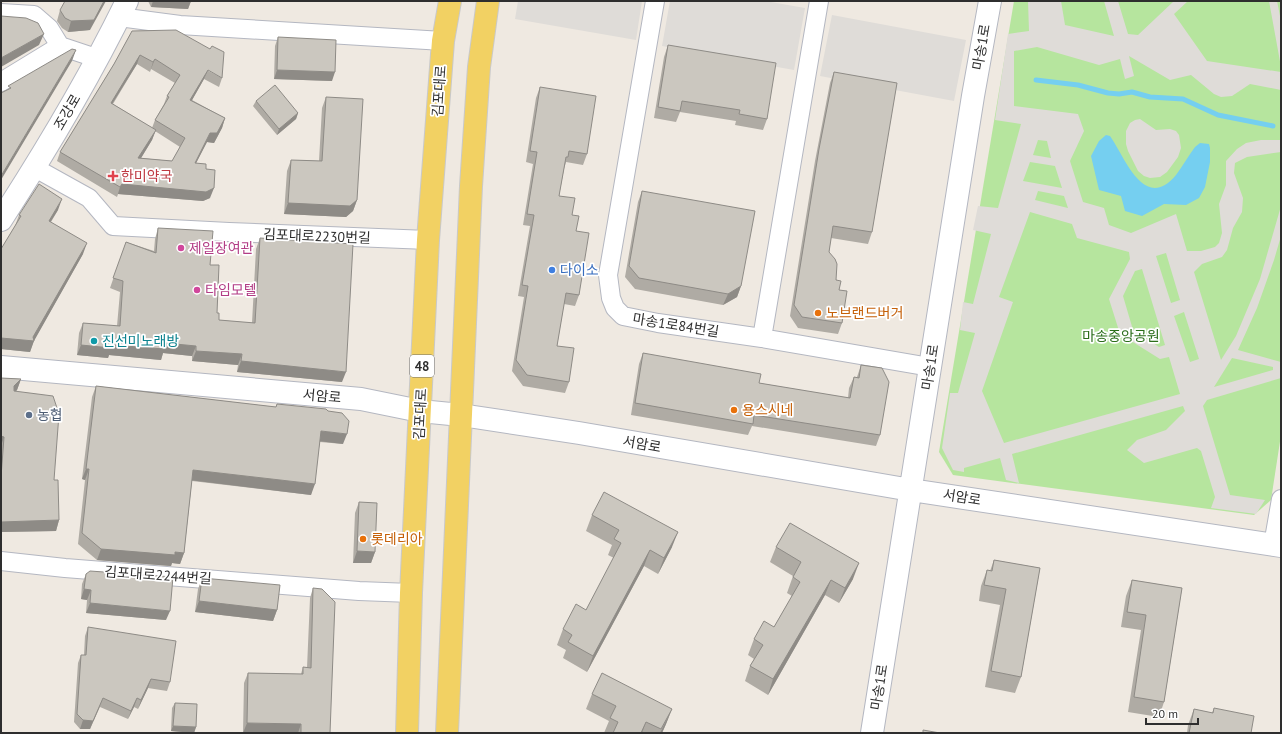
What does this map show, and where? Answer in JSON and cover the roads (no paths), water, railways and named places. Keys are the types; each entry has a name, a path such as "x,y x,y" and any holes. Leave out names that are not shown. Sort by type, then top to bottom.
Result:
{"main road":[{"name":"김포대로","path":"407,733 411,593 428,240 443,41 450,1"},
{"path":"447,733 471,186 479,67 488,1"}],"street":[{"name":"마송1로84번길","path":"655,1 608,275 611,298 615,308 623,316 762,338 930,368"},
{"path":"762,338 819,1"},
{"name":"마송1로","path":"872,733 990,1"},
{"path":"123,9 180,26 443,41"},
{"name":"조강로","path":"1,220 35,168 98,59 123,9"},
{"path":"1,13 34,15 49,28 60,46 98,59"},
{"path":"1,82 60,46"},
{"name":"김포대로2230번길","path":"35,168 89,198 113,226 428,240"},
{"name":"서암로","path":"1,367 361,399 420,411 461,415 911,490 1277,545"},
{"path":"1277,545 1281,499"},
{"name":"김포대로2244번길","path":"1,561 65,568 351,590 411,593"}],"water":[{"path":"1106,135 1110,136 1129,168 1137,178 1145,185 1154,188 1165,185 1176,175 1195,147 1200,143 1209,144 1210,162 1205,187 1199,198 1186,205 1164,204 1142,216 1125,211 1121,196 1099,190 1091,156 1099,141"}],"waterway":[{"path":"1036,80 1078,85 1108,93 1119,94 1132,92 1150,97 1183,99 1218,115 1273,126"}],"place":[{"name":"한미약국","path":"113,176"},
{"name":"제일장여관","path":"181,248"},
{"name":"다이소","path":"552,270"},
{"name":"타임모텔","path":"197,290"},
{"name":"노브랜드버거","path":"818,313"},
{"name":"진선미노래방","path":"94,341"},
{"name":"용스시네","path":"734,410"},
{"name":"농협","path":"29,415"},
{"name":"롯데리아","path":"363,539"}],"park label":[{"name":"마송중앙공원","path":"1121,336"}]}
